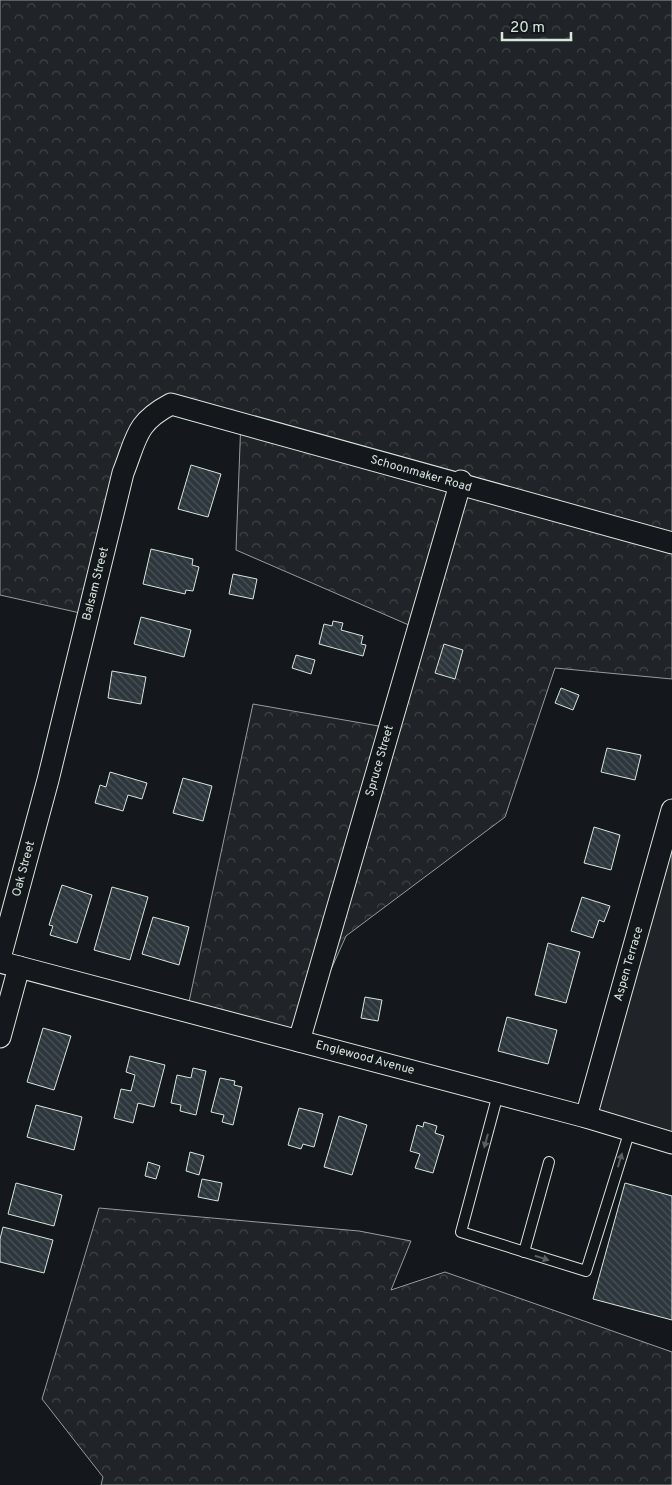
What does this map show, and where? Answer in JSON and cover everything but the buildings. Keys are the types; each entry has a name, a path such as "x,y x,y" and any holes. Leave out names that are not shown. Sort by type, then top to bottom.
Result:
{"street":[{"name":"Schoonmaker Road","path":"171,404 672,543"},
{"name":"Balsam Street","path":"48,780 124,473 142,424 153,414 171,404"},
{"name":"Spruce Street","path":"299,1041 460,483"},
{"name":"Oak Street","path":"0,958 48,780"},
{"name":"Aspen Terrace","path":"586,1117 672,810"},
{"name":"Englewood Avenue","path":"10,965 586,1117 672,1143"},
{"path":"0,1036 10,965"}],"lane":[{"path":"498,1094 461,1232 586,1271 630,1130"},
{"path":"524,1252 549,1162"}],"green space":[{"path":"0,0 672,0 672,679 555,668 505,817 346,936 299,1041 187,1011 253,704 390,728 418,629 236,550 241,419 153,414 89,615 0,595"},
{"path":"672,810 672,1142 586,1117"},
{"path":"99,1208 359,1231 411,1241 391,1290 445,1272 672,1352 672,1485 101,1485 103,1477 42,1399"}]}
